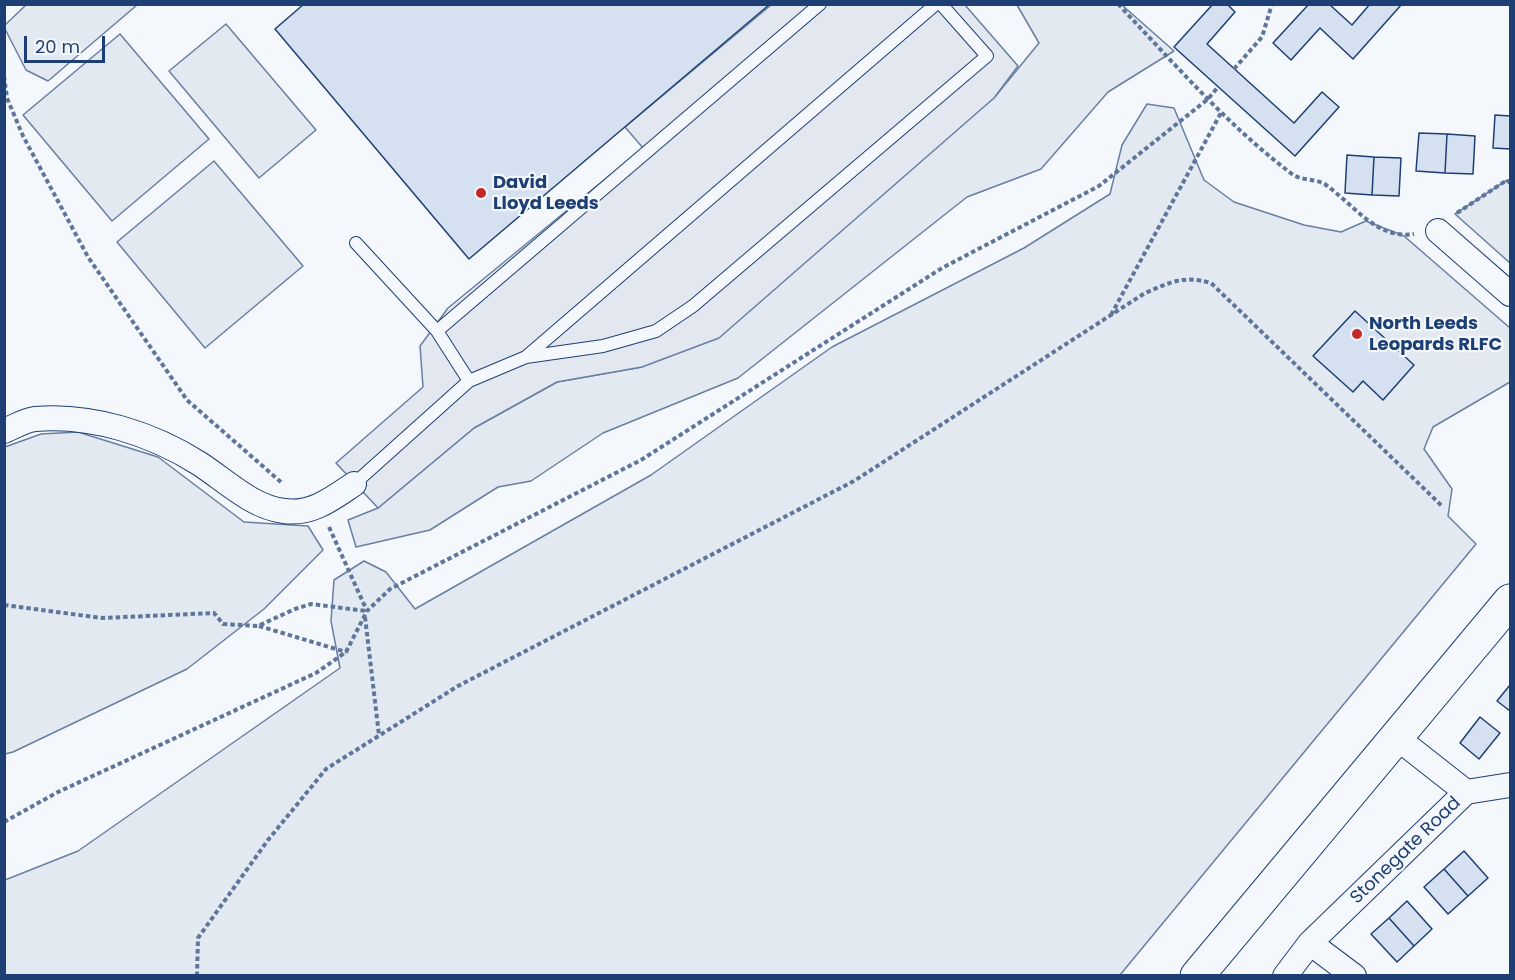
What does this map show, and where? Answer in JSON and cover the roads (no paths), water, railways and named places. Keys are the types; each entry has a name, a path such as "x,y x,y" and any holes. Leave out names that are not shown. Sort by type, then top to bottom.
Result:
{"main road":[{"path":"1197,975 1510,601"}],"street":[{"path":"1438,231 1510,294"},
{"path":"4,431 33,419 90,422 144,434 199,463 255,502 284,512 320,507 354,484"},
{"name":"Stonegate Road","path":"1285,975 1310,944 1466,792 1396,737"},
{"path":"1466,792 1510,785"},
{"path":"1310,944 1354,975"}],"lane":[{"path":"437,331 820,4"},
{"path":"526,357 936,4"},
{"path":"354,484 469,381 526,357 603,346 656,331 693,306 987,56 941,4"},
{"path":"356,243 437,331 469,381"}],"place":[{"name":"David Lloyd Leeds","path":"481,193"},
{"name":"North Leeds Leopards RLFC","path":"1357,334"}]}
